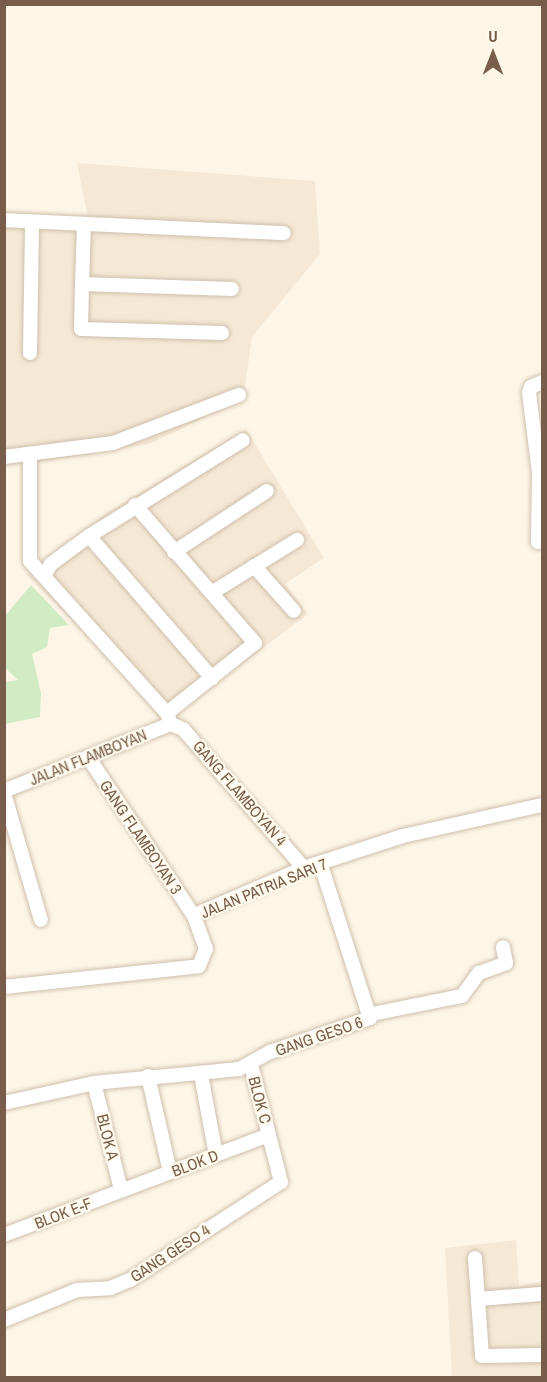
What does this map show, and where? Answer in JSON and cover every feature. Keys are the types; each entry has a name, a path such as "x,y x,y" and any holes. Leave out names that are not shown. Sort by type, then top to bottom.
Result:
{"street":[{"path":"4,220 284,233"},
{"path":"30,352 32,222"},
{"path":"84,224 81,329 222,333"},
{"path":"82,284 232,289"},
{"path":"538,542 539,473 529,393 531,387 543,382"},
{"path":"4,457 113,443 239,395"},
{"path":"44,576 51,564 89,536 135,505 243,440"},
{"name":"GANG FLAMBOYAN 4","path":"30,455 30,561 169,718 183,729 304,868"},
{"path":"174,552 267,491"},
{"path":"135,505 174,552 213,592 297,540"},
{"path":"89,536 212,678"},
{"path":"254,566 294,611"},
{"name":"JALAN FLAMBOYAN","path":"4,792 88,757 169,718 212,678 255,643 213,592"},
{"name":"GANG FLAMBOYAN 3","path":"88,757 194,916"},
{"path":"4,792 41,920"},
{"name":"JALAN PATRIA SARI 7","path":"4,987 199,966 206,949 194,916 304,868 321,865 403,836 543,805"},
{"name":"GANG GESO 6","path":"4,1103 94,1083 148,1076 201,1075 251,1065 270,1052 372,1014 321,865"},
{"path":"372,1014 462,996 479,973 506,963 503,947"},
{"name":"BLOK C","path":"251,1065 269,1135"},
{"path":"201,1075 216,1155"},
{"path":"148,1076 170,1172"},
{"name":"BLOK A","path":"94,1083 122,1190"},
{"name":"BLOK D","path":"122,1190 269,1135"},
{"name":"GANG GESO 4","path":"4,1320 77,1290 110,1288 130,1280 279,1183 283,1175 269,1135"},
{"name":"BLOK E-F","path":"4,1235 122,1190"},
{"path":"475,1258 484,1358 543,1355"},
{"path":"478,1299 541,1294"}],"shaded area":[{"path":"77,163 315,181 320,254 252,337 243,400 149,444 30,464 5,464 4,212 88,218"},
{"path":"246,429 324,558 285,584 308,614 178,712 166,715 27,575 106,513"},
{"path":"516,1240 519,1286 542,1282 542,1377 452,1377 445,1248"}],"green space":[{"path":"31,585 69,625 50,628 47,647 32,654 41,693 40,717 5,724 5,682 18,680 5,668 5,616"}]}
